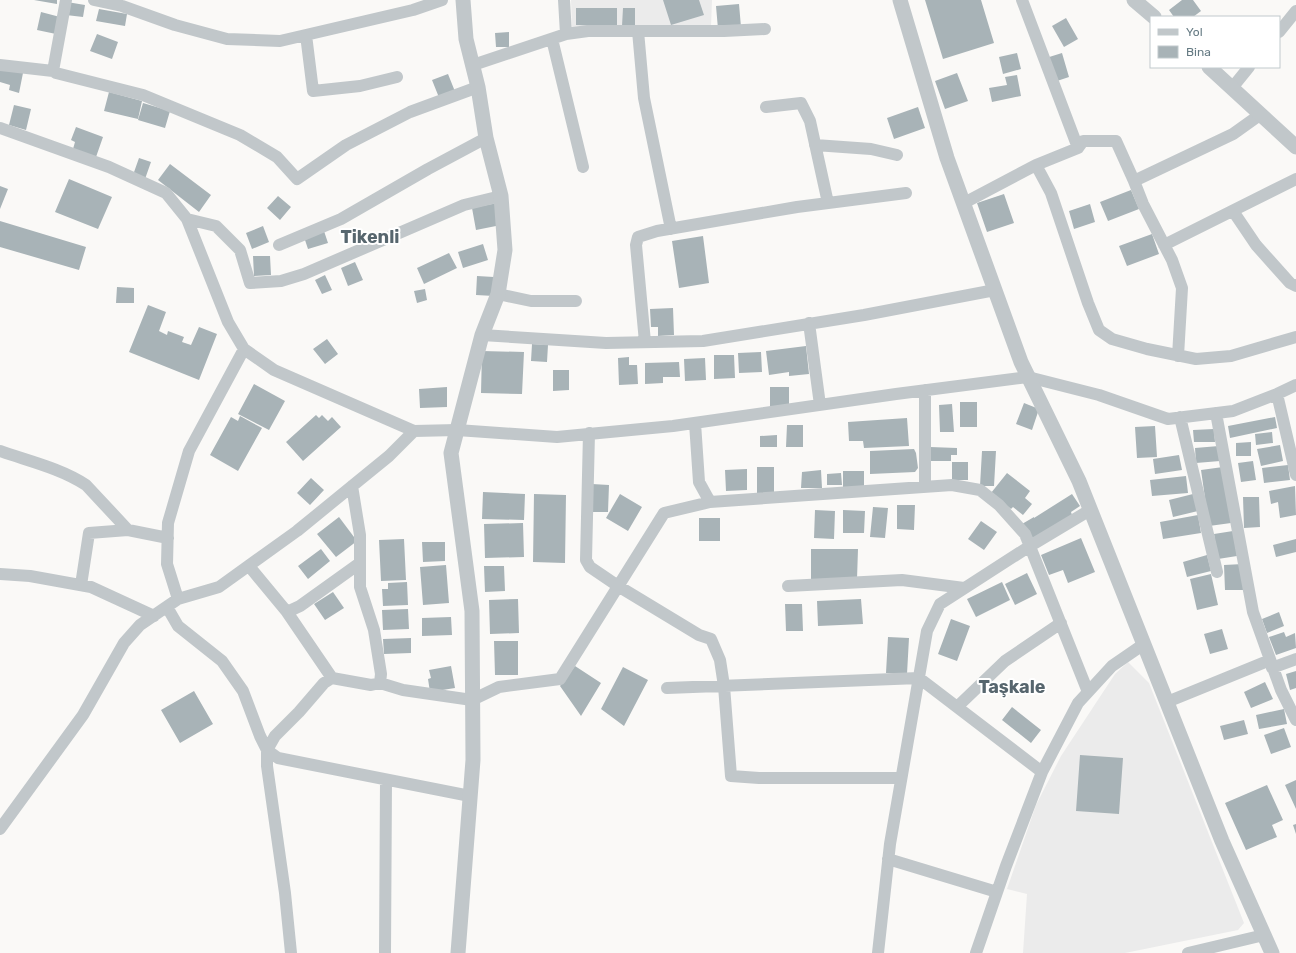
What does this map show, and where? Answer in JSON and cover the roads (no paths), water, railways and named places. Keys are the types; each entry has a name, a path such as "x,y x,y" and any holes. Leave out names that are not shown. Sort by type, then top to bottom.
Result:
{"street":[{"path":"53,71 66,0"},
{"path":"94,0 123,3 175,24 227,39 280,41 414,10 442,0"},
{"path":"458,953 473,760 472,611 451,453 482,335 498,294 505,250 501,196 486,138 478,87 466,39 463,0"},
{"path":"564,0 566,34"},
{"path":"900,0 947,158 1021,362 1078,481 1222,841 1272,953"},
{"path":"1022,0 1078,148"},
{"path":"1134,0 1153,16"},
{"path":"1293,0 1296,3"},
{"path":"1280,31 1296,11"},
{"path":"472,65 566,34 588,31 724,31 765,28"},
{"path":"638,31 644,98 671,229"},
{"path":"306,35 313,91 360,86 397,76"},
{"path":"552,39 583,167"},
{"path":"0,65 53,71 143,95 240,134 277,157 297,179 346,146 410,112 478,87"},
{"path":"1211,68 1296,147"},
{"path":"1232,88 1249,68"},
{"path":"766,107 801,103 810,121 828,203"},
{"path":"1134,181 1233,134 1261,114"},
{"path":"0,128 108,167 166,194 187,219 228,322 244,349 274,370 414,431 457,430 557,436 673,426 925,390 1028,377 1098,395 1168,419 1233,411 1296,385"},
{"path":"279,245 342,219 428,169 486,138"},
{"path":"964,203 1036,165 1078,148 1083,141 1116,141 1143,204 1172,260 1182,288 1178,356"},
{"path":"815,145 871,148 897,155"},
{"path":"1036,165 1051,193 1088,304 1099,330 1112,339 1147,349 1196,359 1231,356 1296,337"},
{"path":"1164,245 1296,179"},
{"path":"645,342 636,245 638,237 671,229 797,207 906,193"},
{"path":"187,219 216,226 240,250 250,282 281,281 304,274 464,205 501,196"},
{"path":"1233,211 1256,245 1290,282 1296,286"},
{"path":"482,335 606,343 703,340 864,315 995,290"},
{"path":"498,294 531,301 576,301"},
{"path":"809,323 820,405"},
{"path":"178,599 167,564 168,522 189,451 244,349"},
{"path":"925,390 925,487"},
{"path":"1277,394 1296,475"},
{"path":"1216,413 1253,612 1281,690 1296,720"},
{"path":"1180,417 1216,572"},
{"path":"695,423 699,482 710,502"},
{"path":"0,829 83,715 124,643 140,625 178,599 219,587 249,566 297,531 389,456 414,431"},
{"path":"589,433 586,560 590,568 618,586 699,635 711,639 720,660 724,686 731,776 759,778 901,778"},
{"path":"0,451 51,468 78,479 86,484 128,530"},
{"path":"291,953 285,893 267,766 268,750 275,736 299,712 324,683 332,678 371,685 380,683 403,690 472,699 499,687 560,679 664,513 710,502 952,485 980,490 999,505 1025,534 1088,692"},
{"path":"352,486 360,535 360,587 374,630 381,674 380,683"},
{"path":"878,953 888,859 927,631 940,604 1030,546 1090,510"},
{"path":"81,585 89,534 128,530 168,538"},
{"path":"287,612 300,606 360,563"},
{"path":"249,566 287,612 332,678"},
{"path":"0,574 30,576 91,587 154,616"},
{"path":"788,586 902,580 964,588"},
{"path":"167,607 178,626 222,661 243,692 260,736 268,750 278,758 470,796"},
{"path":"957,707 1005,661 1060,623"},
{"path":"976,953 1042,772 1078,703 1112,666 1144,644"},
{"path":"1167,702 1271,664 1296,659"},
{"path":"667,688 919,678 1042,772"},
{"path":"385,953 386,780"},
{"path":"888,859 997,892"},
{"path":"1188,953 1264,935"}],"district":[{"name":"Tikenli","path":"370,237"},
{"name":"Taşkale","path":"1012,687"}]}
